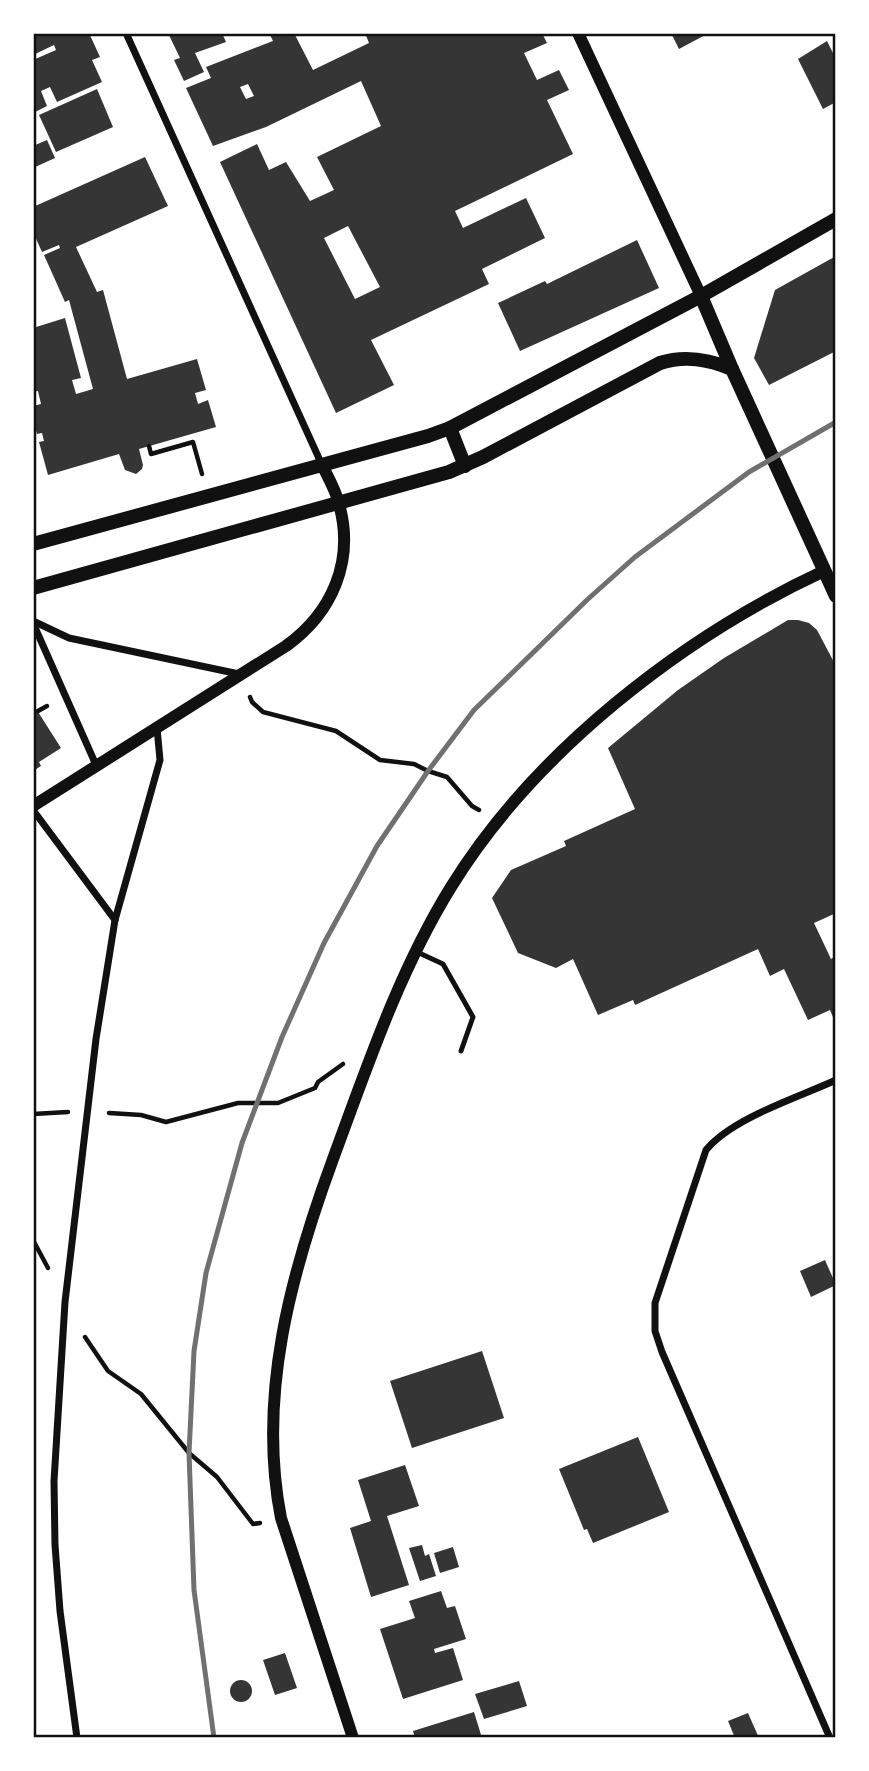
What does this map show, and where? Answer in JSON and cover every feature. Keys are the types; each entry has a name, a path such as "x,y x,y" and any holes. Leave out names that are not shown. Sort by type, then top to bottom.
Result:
{"main road":[{"path":"33,544 450,428 701,296 836,219"},
{"path":"701,296 836,596"},
{"path":"33,588 465,466 660,363 683,358 706,360 732,369"},
{"path":"450,428 465,466"}],"street":[{"path":"115,920 33,808 300,636 312,625 329,600 342,571 344,555 344,529 339,503 126,33"},
{"path":"578,33 701,296"},
{"path":"353,1738 281,1518 276,1492 273,1433 277,1371 286,1317 307,1230 367,1066 417,952 450,888 497,822 571,744 657,670 732,621 824,571"},
{"path":"33,622 69,638 241,675"},
{"path":"33,622 96,765"},
{"path":"77,1738 60,1611 55,1545 54,1481 65,1302 87,1112 115,920 160,760 157,727"},
{"path":"830,1738 662,1352 655,1331 655,1303 706,1150 716,1138 736,1126 836,1080"}],"lane":[{"path":"417,952 443,964 473,1017 460,1051"}],"path":[{"path":"149,446 151,454 193,442 208,496"},
{"path":"241,675 252,702 263,712 336,731 380,760 414,764 447,777 472,806 497,822"},
{"path":"33,1114 87,1112 141,1115 166,1122 238,1103 278,1103 315,1088 318,1082 338,1066 349,1062 367,1066"},
{"path":"33,1240 94,1354 108,1371 141,1394 189,1452 217,1477 253,1524 281,1518"}],"building":[{"path":"33,33 89,33 100,57 92,60 102,82 57,102 50,87 41,91 47,106 33,113 33,60 56,50 54,45 33,55"},
{"path":"168,33 222,33 226,42 195,53 204,72 184,81 174,60 180,58"},
{"path":"269,33 294,33 313,70 369,43 365,33 542,33 547,43 524,53 537,80 559,70 569,90 547,100 573,154 455,211 463,228 526,198 545,238 482,269 489,284 371,340 394,385 336,413 220,162 257,144 269,170 286,162 310,201 334,190 317,157 381,126 361,81 266,127 213,146 186,88 211,78 206,67 273,41","holes":["248,84 254,96 246,99 240,87","348,226 380,287 355,299 324,238"]},
{"path":"671,33 709,33 679,49"},
{"path":"827,41 836,59 836,102 823,109 798,59"},
{"path":"97,89 113,127 56,152 39,115"},
{"path":"47,140 55,158 33,168 33,146"},
{"path":"145,157 168,206 76,247 97,292 103,290 127,379 197,359 206,390 195,393 198,404 208,400 216,427 139,449 143,465 136,474 125,470 119,454 48,475 39,442 44,441 42,433 37,434 33,421 33,406 41,404 38,391 33,392 33,328 65,318 81,378 72,380 76,394 93,389 69,300 65,302 44,255 60,248 59,245 42,252 33,232 33,207"},
{"path":"637,240 659,288 520,351 498,303 545,281 547,284"},
{"path":"836,256 836,351 769,385 754,358 775,290"},
{"path":"788,620 809,623 817,630 836,666 836,913 814,923 831,959 836,956 836,1024 830,1010 808,1020 784,969 770,976 758,949 635,1005 633,1000 598,1015 573,959 556,968 518,953 492,898 511,870 566,846 564,841 635,809 608,748 678,690 724,658"},
{"path":"33,704 61,748 39,762 41,766 33,771"},
{"path":"825,1260 836,1285 811,1297 800,1271"},
{"path":"482,1351 504,1418 412,1448 390,1381"},
{"path":"638,1437 669,1512 593,1543 587,1529 584,1530 559,1469"},
{"path":"405,1465 419,1506 387,1516 409,1585 371,1597 350,1528 371,1521 358,1480"},
{"path":"422,1545 425,1556 429,1554 436,1576 420,1581 409,1548"},
{"path":"453,1547 459,1567 440,1573 434,1553"},
{"path":"441,1591 447,1608 455,1606 466,1639 434,1649 435,1653 453,1648 463,1680 403,1699 380,1629 415,1618 409,1601"},
{"path":"285,1653 297,1688 275,1695 263,1660"},
{"path":"237,1680 245,1680 252,1687 252,1695 245,1702 237,1702 230,1695 230,1687"},
{"path":"519,1681 527,1706 484,1719 475,1694"},
{"path":"474,1712 482,1738 415,1738 413,1731"},
{"path":"748,1713 759,1738 735,1738 728,1721"}],"railway":[{"path":"214,1738 194,1590 189,1453 194,1351 206,1273 242,1143 282,1037 324,943 377,846 474,710 635,557 749,472 836,422"}]}
